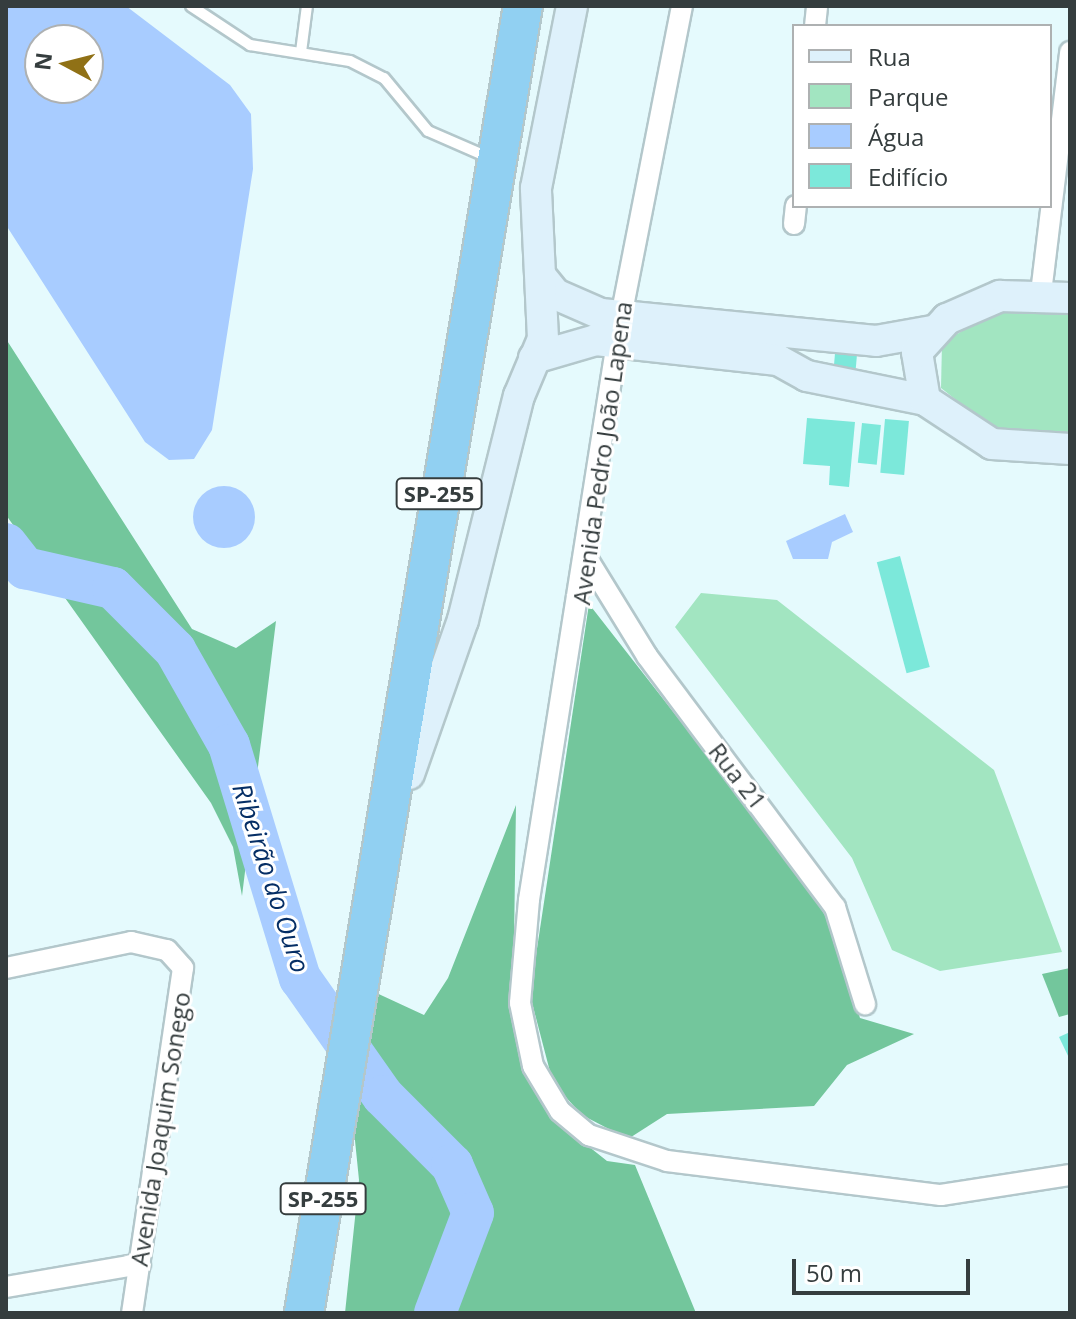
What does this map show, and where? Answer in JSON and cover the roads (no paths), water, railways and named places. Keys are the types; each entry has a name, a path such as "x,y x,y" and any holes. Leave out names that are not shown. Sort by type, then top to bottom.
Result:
{"highway":[{"name":"SP-255","path":"304,1313 359,969 523,6"}],"street":[{"path":"359,969 417,743 493,521 534,358 543,339 543,279 536,188 572,6"},
{"name":"Avenida Pedro João Lapena","path":"682,6 619,330 588,560 529,900 520,1003 533,1066 560,1111 589,1135 667,1161 912,1193 980,1193 1070,1175"},
{"path":"543,279 581,310 619,330 780,347 876,341 932,331 972,305 1055,296 1070,52"},
{"path":"534,358 619,330"},
{"path":"925,400 915,365 932,331"},
{"path":"780,347 807,376 925,400 992,444 1070,449"},
{"name":"Rua 21","path":"588,560 647,656 835,907 865,1004"},
{"name":"Avenida Joaquim Sonego","path":"6,968 131,942 167,950 183,968 183,1000 132,1313"},
{"path":"6,1287 140,1264"}],"lane":[{"path":"191,6 250,45 350,61 384,78 428,131 496,160"},
{"path":"301,52 307,6"}],"water":[{"path":"6,6 126,6 230,85 251,114 253,169 212,430 194,459 169,460 145,442 6,225"},
{"path":"224,486 246,495 255,517 246,539 224,548 202,539 193,517 202,495"},
{"path":"845,514 853,532 832,542 828,559 793,559 786,541"}],"waterway":[{"name":"Ribeirão do Ouro","path":"6,544 25,568 113,588 175,650 229,745 300,978 383,1096 452,1165 473,1213 435,1313"}]}
